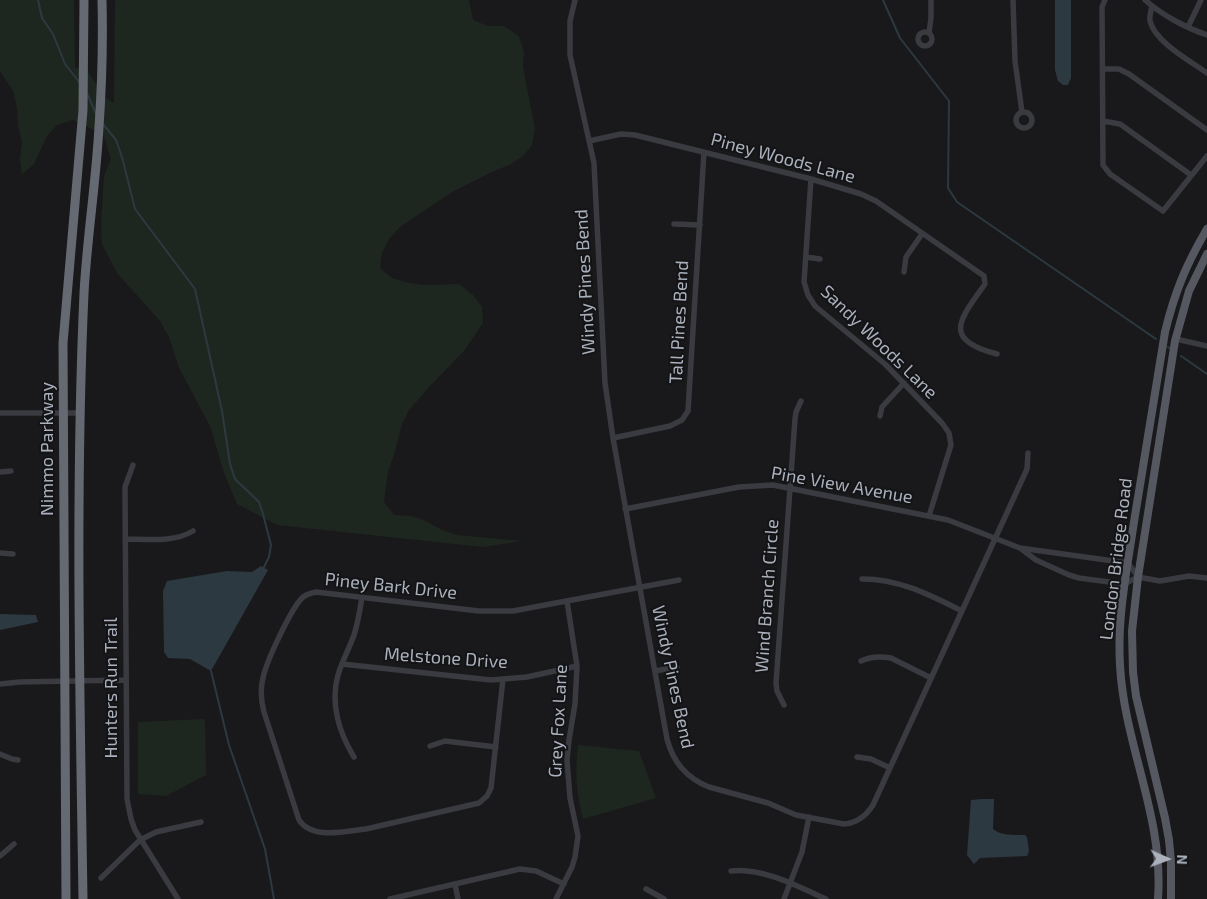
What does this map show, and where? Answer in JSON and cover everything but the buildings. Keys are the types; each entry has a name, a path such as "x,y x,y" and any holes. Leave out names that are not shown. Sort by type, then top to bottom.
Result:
{"highway":[{"name":"Nimmo Parkway","path":"66,899 63,342 83,110 84,0"},
{"name":"Nimmo Parkway","path":"83,899 78,610 81,413 84,291 99,127 103,39 102,0"}],"main road":[{"name":"London Bridge Road","path":"1158,899 1159,869 1155,829 1127,715 1122,686 1119,639 1124,584 1165,332 1170,309 1184,271 1207,229"},
{"name":"London Bridge Road","path":"1170,899 1171,862 1165,818 1137,704 1133,672 1132,632 1138,577 1176,339 1189,291 1207,254"}],"street":[{"name":"Windy Pines Bend","path":"575,0 570,21 570,56 589,141 594,174 605,383 612,438 670,749 673,758 686,773 692,779 709,787 768,803 789,812 809,817 852,824 865,816 873,805 996,539 1027,469 1028,453"},
{"path":"929,32 931,0"},
{"path":"1013,0 1015,61 1022,112"},
{"path":"1105,0 1102,7 1103,165 1110,174 1163,211 1207,156"},
{"path":"1146,0 1152,6 1188,27 1207,35"},
{"path":"1188,27 1201,0"},
{"path":"1152,6 1150,21 1163,42 1207,73"},
{"path":"1103,69 1119,69 1129,74 1207,130"},
{"path":"1103,121 1120,124 1191,175"},
{"name":"Piney Woods Lane","path":"589,141 629,134 812,179 876,201 984,276 986,281 963,316 960,326 964,338 979,350 997,354"},
{"name":"Tall Pines Bend","path":"612,438 670,426 682,420 688,411 704,152"},
{"name":"Sandy Woods Lane","path":"812,179 804,282 811,302 867,348 904,383 947,428 951,439 950,450 929,516"},
{"path":"674,224 700,225"},
{"path":"904,272 906,257 922,234"},
{"path":"806,257 820,260"},
{"path":"1176,339 1207,346"},
{"path":"880,416 882,407 904,383"},
{"name":"Wind Branch Circle","path":"784,705 777,691 776,684 795,418 801,401"},
{"path":"0,413 81,413"},
{"name":"Hunters Run Trail","path":"133,465 126,478 125,487 127,799 131,819 140,840 178,899"},
{"path":"0,472 11,471"},
{"name":"Pine View Avenue","path":"625,509 739,487 773,485 961,524 1020,548 1128,563"},
{"path":"125,539 173,539 185,536 193,531"},
{"name":"Pine View Avenue","path":"1020,548 1036,560 1069,575 1124,584"},
{"path":"0,554 12,554"},
{"path":"1128,563 1138,577"},
{"path":"1124,584 1138,577 1160,581 1189,576 1207,578"},
{"path":"862,579 903,584 962,611"},
{"name":"Piney Bark Drive","path":"503,679 490,791 484,800 475,805 366,829 315,832 299,820 264,712 261,694 263,676 288,621 300,600 305,596 316,592 480,611 513,610 679,580"},
{"path":"354,757 341,732 336,710 336,684 354,633 362,597"},
{"name":"Grey Fox Lane","path":"556,899 572,867 577,846 578,830 570,798 567,760 575,704 577,666 567,601"},
{"path":"861,661 870,657 884,656 931,678"},
{"name":"Melstone Drive","path":"342,664 491,680 546,674 577,666"},
{"path":"654,671 677,667"},
{"path":"0,684 126,680"},
{"path":"430,746 445,741 496,747"},
{"path":"0,754 12,760 18,760"},
{"path":"857,757 871,759 890,768"},
{"path":"784,899 802,852 809,817"},
{"path":"102,878 140,840 156,832 201,822"},
{"path":"0,856 14,844"},
{"path":"390,899 520,870 536,872 564,884"},
{"path":"732,871 755,872 791,883 826,899"},
{"path":"455,884 458,899"},
{"path":"646,889 664,899"}],"shaded area":[{"path":"0,0 74,0 75,67 88,72 106,98 114,103 115,0 469,0 473,20 488,26 504,26 519,36 524,52 523,67 535,129 532,145 522,157 452,192 400,227 389,239 382,253 380,268 392,278 409,283 425,285 459,284 473,295 482,307 483,323 464,351 409,410 402,424 388,471 384,502 394,515 411,516 456,535 522,541 483,547 277,525 237,504 224,473 210,426 179,368 169,337 160,321 117,273 102,244 104,176 111,159 103,134 73,120 57,125 47,136 34,164 22,174 20,159 22,142 18,126 17,108 13,91 0,71"},
{"path":"1055,0 1071,0 1071,78 1068,85 1063,85 1058,81 1055,70"},
{"path":"261,566 268,570 211,671 190,659 168,658 164,652 163,591 167,581 227,571 252,572"},
{"path":"0,614 36,615 38,622 0,630"},
{"path":"205,719 206,775 166,796 138,794 138,722"},
{"path":"578,745 639,751 656,798 583,819 577,782"},
{"path":"994,799 993,829 1004,834 1025,835 1027,837 1029,851 1027,856 980,858 974,864 967,855 971,800"}],"waterway":[{"path":"38,0 42,18 53,34 65,64 80,83"},
{"path":"883,0 900,38 949,101 948,188 957,202 1156,339"},
{"path":"87,93 96,114"},
{"path":"103,124 116,140 135,209 195,289 222,411 230,464 235,479 259,502 271,545 269,557 263,569"},
{"path":"1181,356 1207,374"},
{"path":"211,671 229,745 265,849 274,899"}]}
